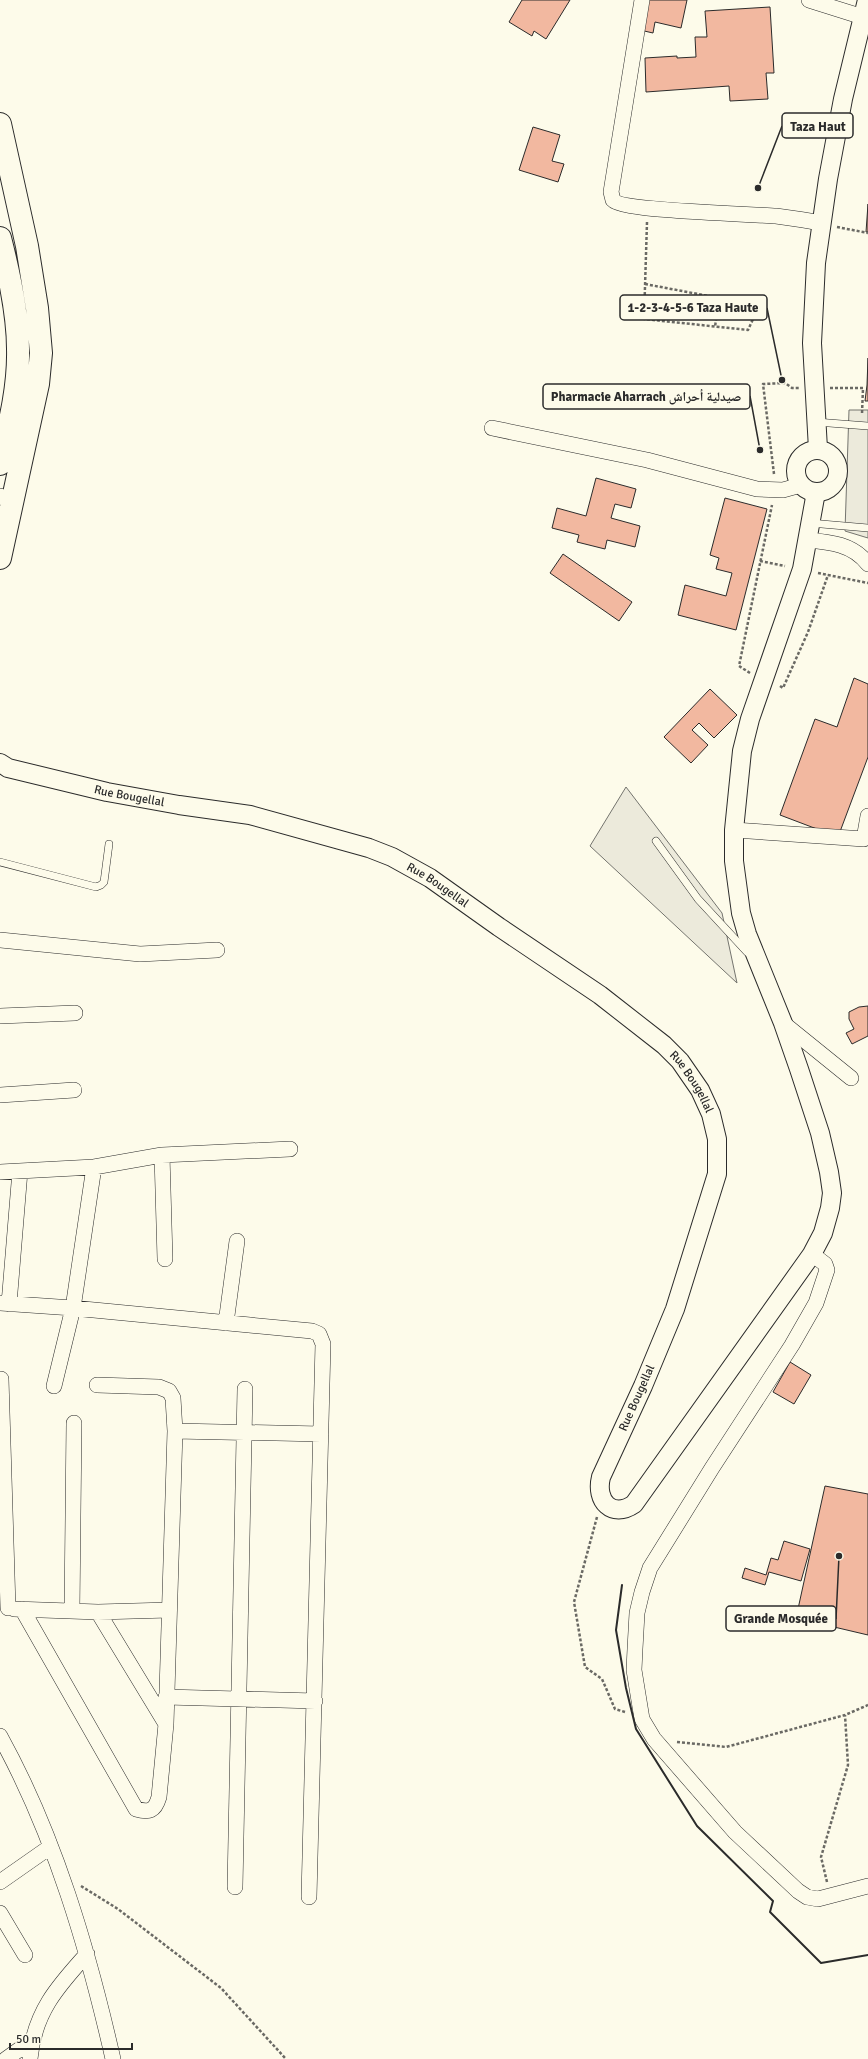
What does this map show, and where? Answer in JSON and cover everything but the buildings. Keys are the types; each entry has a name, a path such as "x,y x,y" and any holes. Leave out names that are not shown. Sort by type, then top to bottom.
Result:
{"main road":[{"path":"0,124 27,246 40,335 38,384 6,499 0,558"},
{"path":"0,238 17,327 18,349 16,386 0,464"}],"street":[{"path":"642,0 611,196 615,203 619,205 647,208 775,216 821,223"},
{"path":"809,0 865,8 843,99 821,223 813,301 818,449"},
{"path":"492,428 648,460 757,489 808,489 821,492 831,487 837,478 838,472 833,457 818,449 807,452 799,459 795,470 808,489 809,531 797,584 750,719 742,751 734,830 734,861 741,913 759,966 783,1022 820,1132 832,1193 828,1220 806,1261 634,1504 623,1509 614,1509 607,1505 601,1498"},
{"path":"809,531 857,553 868,564"},
{"name":"Rue Bougellal","path":"3,766 106,792 179,805 250,815 369,848 392,857 430,878 600,995 664,1045 680,1061 700,1090 712,1114 717,1138 717,1174 675,1309 643,1386 601,1478 598,1488 601,1498"},
{"path":"734,830 864,839 868,816"},
{"path":"0,940 140,954 217,950"},
{"path":"0,1016 75,1013"},
{"path":"783,1022 851,1078"},
{"path":"0,1095 74,1090"},
{"path":"0,1172 94,1167 162,1155 290,1149"},
{"path":"162,1155 165,1259"},
{"path":"54,1386 73,1308 94,1167"},
{"path":"20,1170 5,1304 73,1308 312,1331 319,1334 323,1344 309,1897"},
{"path":"226,1323 237,1241"},
{"path":"806,1261 825,1264 827,1270 816,1303 792,1345 650,1568 645,1581 637,1614 634,1663 642,1719 654,1739 735,1832 798,1891 807,1897 818,1899 868,1886"},
{"path":"2,1379 10,1608 136,1810 146,1812 156,1805 166,1724 175,1431 173,1398 169,1391 159,1388 97,1385"},
{"path":"235,1887 245,1389"},
{"path":"72,1610 74,1423"},
{"path":"175,1431 244,1434 321,1434"},
{"path":"10,1608 98,1612 169,1610"},
{"path":"98,1612 166,1724"},
{"path":"166,1697 315,1701"},
{"path":"0,1736 15,1764 59,1871 87,1954 113,2059"},
{"path":"0,1882 50,1847"},
{"path":"0,1913 25,1955"},
{"path":"30,2059 32,2041 45,2006 60,1984 87,1954"},
{"path":"6,2059 32,2041"}],"lane":[{"path":"816,422 865,426"},
{"path":"809,531 868,528"},
{"path":"656,841 698,899 759,966"},
{"path":"0,862 96,887 101,886 104,882 109,844"}],"path":[{"path":"644,284 759,306 748,330 644,319 644,284 647,208"},
{"path":"821,223 868,233"},
{"path":"715,327 720,298"},
{"path":"828,575 808,632 783,688 763,680 739,666 775,490 763,384 785,383 792,388 815,389 863,388 865,426"},
{"path":"863,406 868,406"},
{"path":"601,1498 592,1540 574,1602 585,1667 602,1679 615,1709 642,1719"},
{"path":"654,1739 726,1748 844,1715 868,1705"},
{"path":"831,1896 822,1857 848,1765 844,1715"},
{"path":"59,1871 118,1909 221,1988 286,2059"}],"shaded area":[{"path":"849,410 868,410 868,538 845,531"},
{"path":"626,787 722,913 737,983 590,846"}],"wall":[{"path":"622,1585 616,1630 626,1688 636,1729 697,1826 773,1901 770,1912 821,1963 868,1955"}],"place":[{"name":"Taza Haut","path":"758,188"},
{"name":"1-2-3-4-5-6 Taza Haute","path":"782,380"},
{"name":"Pharmacie Aharrach صيدلية أحراش","path":"760,450"},
{"name":"Grande Mosquée","path":"839,1556"}]}
